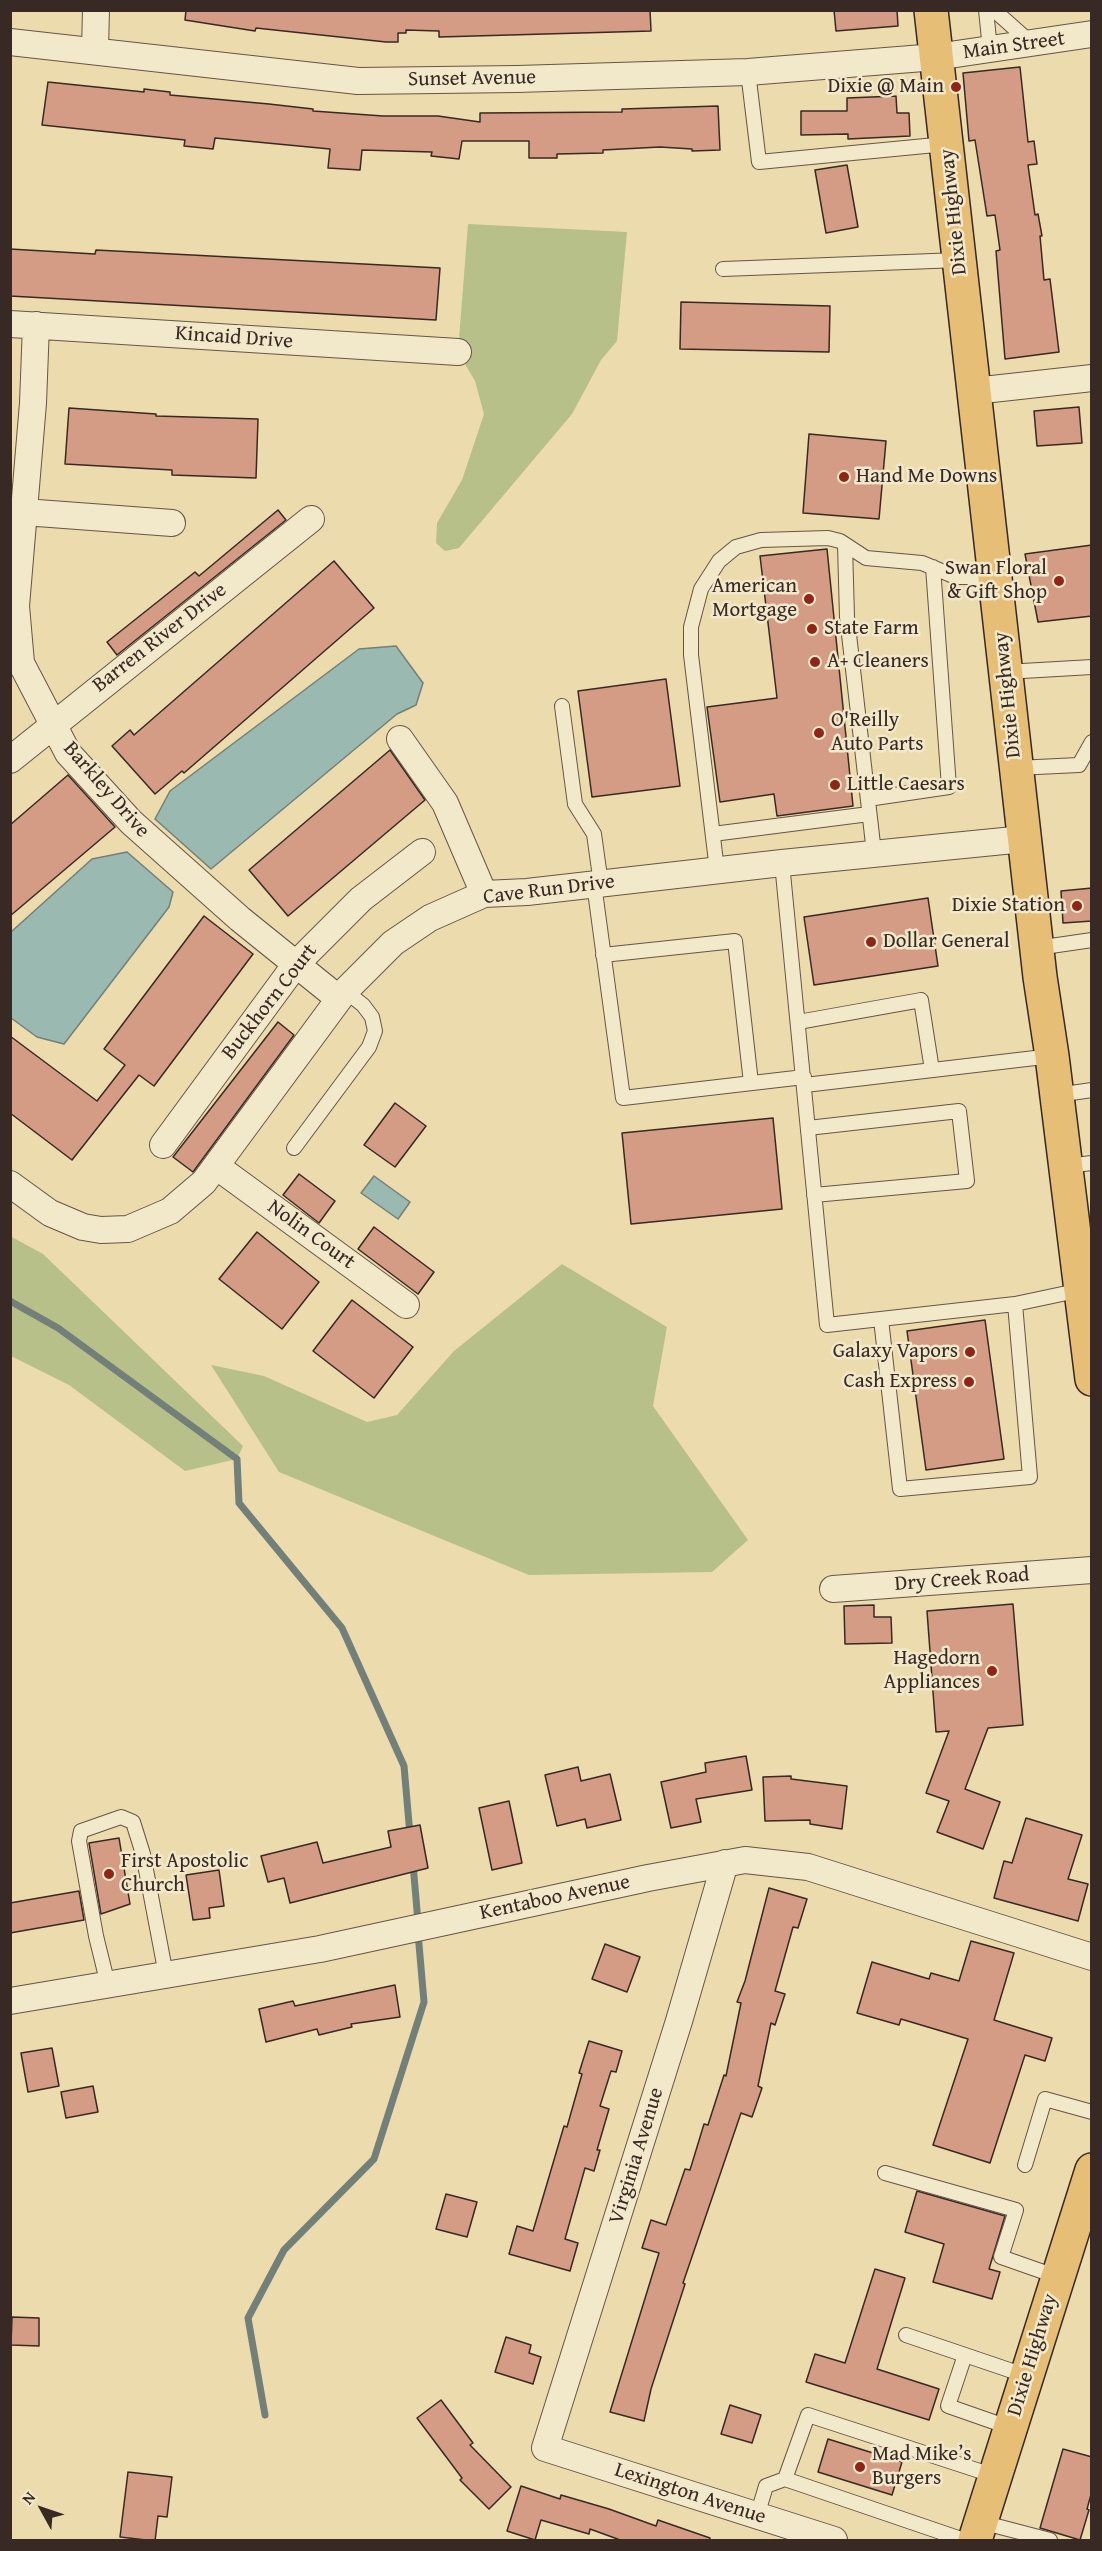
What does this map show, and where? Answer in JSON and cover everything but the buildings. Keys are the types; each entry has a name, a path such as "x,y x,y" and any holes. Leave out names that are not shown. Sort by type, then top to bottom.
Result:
{"main road":[{"name":"Dixie Highway","path":"930,10 1037,948 1057,1095 1079,1164 1081,1290 1092,1379"},
{"name":"Dixie Highway","path":"973,2534 996,2476 1092,2170"}],"street":[{"path":"95,51 96,10"},
{"name":"Main Street","path":"936,57 1092,34"},
{"name":"Sunset Avenue","path":"10,42 358,81 748,72 936,57"},
{"name":"Kincaid Drive","path":"10,324 458,352"},
{"name":"Barkley Drive","path":"36,325 22,402 24,512 16,606 16,666 53,723 68,753 131,822 181,868 296,964 342,994"},
{"path":"974,392 1092,378"},
{"path":"24,512 172,523"},
{"name":"Barren River Drive","path":"10,759 311,519"},
{"path":"400,739 445,803 484,894"},
{"name":"Cave Run Drive","path":"10,1184 50,1213 83,1227 101,1230 128,1229 170,1211 184,1201 216,1166 342,994 393,943 430,918 484,894 1024,839"},
{"name":"Buckhorn Court","path":"162,1145 296,964 361,899 422,852"},
{"name":"Nolin Court","path":"216,1166 406,1305"},
{"name":"Dry Creek Road","path":"833,1589 1092,1570"},
{"name":"Kentaboo Avenue","path":"10,2001 320,1949 746,1860 808,1867 1092,1957"},
{"name":"Virginia Avenue","path":"545,2448 679,2021 725,1863"},
{"name":"Lexington Avenue","path":"545,2448 825,2539"}],"lane":[{"path":"986,10 990,49"},
{"path":"994,10 1031,43"},
{"path":"748,72 759,162 946,144"},
{"path":"723,269 959,260"},
{"path":"717,870 691,655 691,627 701,588 719,561 736,547 761,540 828,538 840,541 866,558 922,562 956,577 995,577"},
{"path":"845,545 847,617 874,853"},
{"path":"868,799 949,788 933,567"},
{"path":"1005,672 1092,667"},
{"path":"562,706 575,804 594,834 603,955 623,1098 750,1083 804,1081 932,1070 1052,1056"},
{"path":"1016,768 1079,765 1092,742"},
{"path":"713,834 869,814"},
{"path":"782,862 827,1325 1015,1304 1081,1290"},
{"path":"1037,948 1092,940"},
{"path":"603,955 735,941 750,1083"},
{"path":"294,1148 369,1047 375,1030 372,1017 363,1005 342,994"},
{"path":"798,1022 921,1000 932,1070"},
{"path":"1057,1095 1092,1090"},
{"path":"808,1128 960,1111 967,1181 814,1195"},
{"path":"881,1319 900,1489 1030,1477 1015,1304"},
{"path":"108,1985 96,1936 79,1841 81,1831 121,1818 133,1822 143,1854 166,1975"},
{"path":"1024,2165 1046,2099 1092,2112"},
{"path":"885,2173 1016,2210 1001,2257 1058,2277"},
{"path":"906,2335 1027,2376"},
{"path":"964,2355 948,2406 1011,2428"},
{"path":"785,2479 808,2415 996,2476"},
{"path":"756,2516 766,2486 785,2479 973,2534 1050,2541"}],"green space":[{"path":"468,224 627,232 617,341 601,360 572,414 459,548 445,551 436,543 437,523 462,480 484,414 475,381 458,352"},
{"path":"10,1236 43,1254 243,1446 237,1459 185,1471 69,1385 11,1356"},
{"path":"562,1264 667,1327 653,1406 748,1540 712,1572 529,1575 279,1472 211,1365 264,1376 367,1422 397,1415 454,1351"}],"water":[{"path":"396,646 423,683 416,705 397,714 211,869 155,819 170,791 359,649"},
{"path":"127,852 173,892 169,907 64,1044 37,1037 11,1018 11,932 92,859"},
{"path":"374,1176 410,1202 398,1219 361,1193"}],"waterway":[{"path":"10,1301 58,1328 237,1459 239,1503 342,1628 404,1766 410,1835"},
{"path":"413,1864 418,1922"},
{"path":"265,2415 248,2318 284,2250 374,2159 424,2002 418,1933"}],"place":[{"name":"Dixie @ Main","path":"956,87"},
{"name":"Hand Me Downs","path":"844,477"},
{"name":"Swan Floral & Gift Shop","path":"1059,581"},
{"name":"American Mortgage","path":"809,599"},
{"name":"State Farm","path":"812,629"},
{"name":"A+ Cleaners","path":"815,662"},
{"name":"O'Reilly Auto Parts","path":"819,733"},
{"name":"Little Caesars","path":"835,785"},
{"name":"Dixie Station","path":"1077,906"},
{"name":"Dollar General","path":"871,942"},
{"name":"Galaxy Vapors","path":"970,1352"},
{"name":"Cash Express","path":"969,1382"},
{"name":"Hagedorn Appliances","path":"992,1671"},
{"name":"First Apostolic Church","path":"109,1874"},
{"name":"Mad Mike’s Burgers","path":"860,2467"}]}
